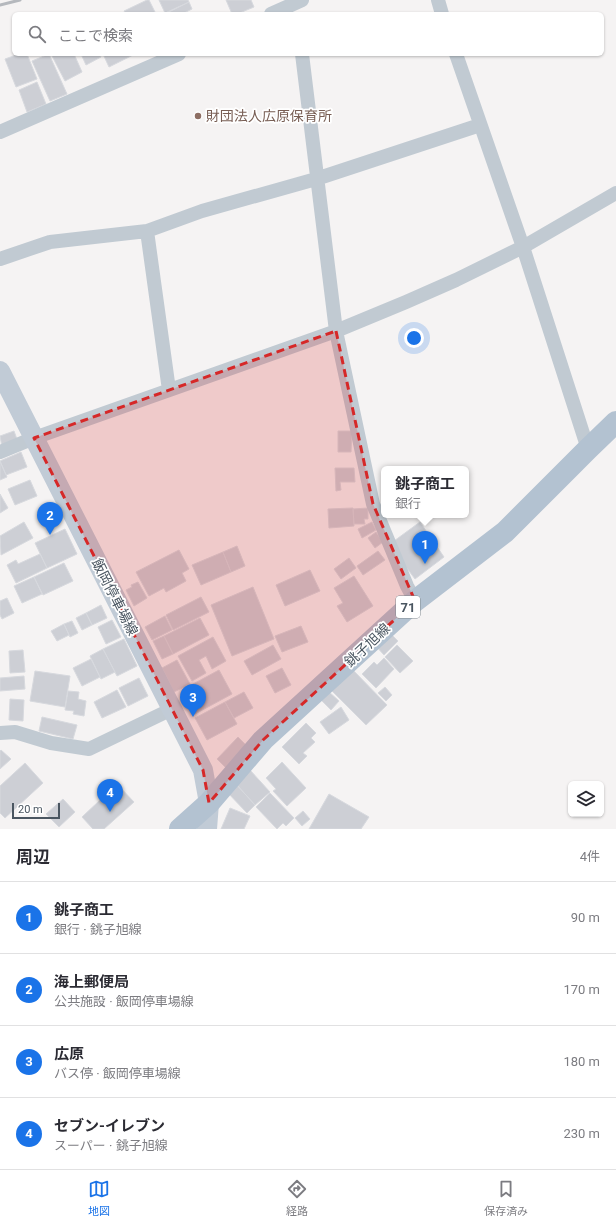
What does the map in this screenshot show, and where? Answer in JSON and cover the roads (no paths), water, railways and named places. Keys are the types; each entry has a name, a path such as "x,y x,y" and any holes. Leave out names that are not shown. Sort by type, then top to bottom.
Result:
{"main road":[{"name":"飯岡停車場線","path":"0,371 203,770 209,803 207,829"},
{"name":"銚子旭線","path":"180,829 209,803 264,740 415,600 505,532 616,422"}],"street":[{"path":"438,0 441,12"},
{"path":"277,12 296,6"},
{"path":"0,132 174,56"},
{"path":"302,56 316,179 336,331 373,504 407,586 415,600"},
{"path":"457,56 523,247 588,449"},
{"path":"0,259 50,242 147,231 202,211 316,179 480,126"},
{"path":"0,452 34,438 336,331 456,280 523,247 616,193"},
{"path":"147,231 169,390"},
{"path":"0,733 15,732 51,743 89,749 172,709"}],"railway":[{"path":"0,5 20,0"}],"place":[{"name":"財団法人広原保育所","path":"198,116"},
{"name":"海上郵便局","path":"50,535"},
{"name":"銚子商工","path":"425,564"},
{"name":"広原","path":"193,717"},
{"name":"セブン-イレブン","path":"110,812"}]}
